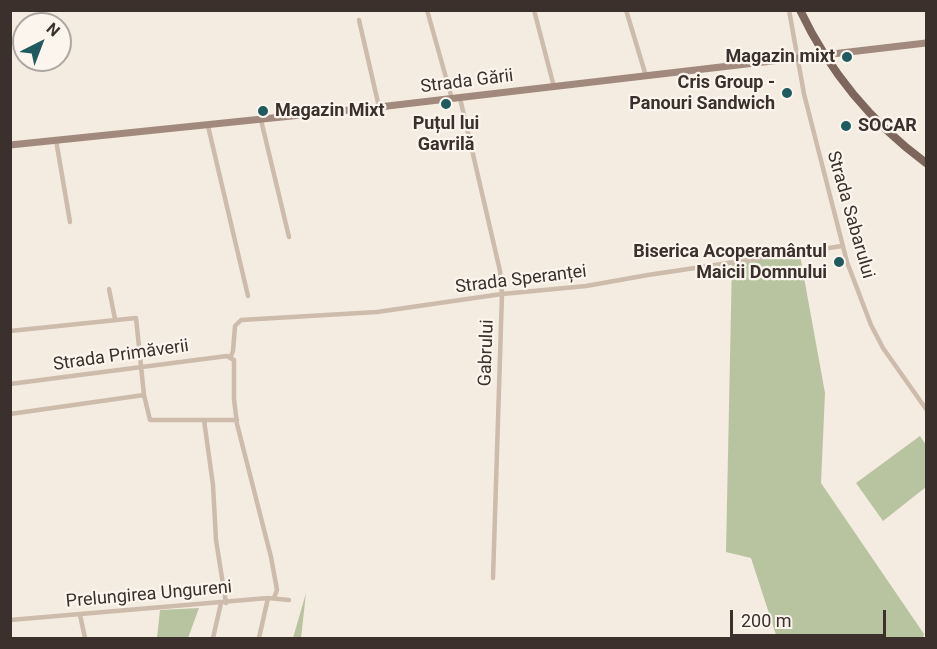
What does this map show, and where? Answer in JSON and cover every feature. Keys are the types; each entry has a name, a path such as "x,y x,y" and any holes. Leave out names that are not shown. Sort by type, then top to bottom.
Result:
{"main road":[{"path":"800,10 824,55 865,108 893,136 927,163"},
{"name":"Strada Gării","path":"10,145 208,126 927,44"}],"street":[{"name":"Gabrului","path":"427,10 456,98 500,271 502,294 493,578"},
{"path":"534,10 554,87"},
{"path":"626,10 646,76"},
{"name":"Strada Sabarului","path":"789,10 804,94 842,246 860,297 883,348 927,410"},
{"path":"359,20 379,107"},
{"path":"261,120 289,237"},
{"path":"208,126 248,296"},
{"path":"56,140 70,222"},
{"name":"Strada Speranței","path":"232,358 235,326 241,320 377,312 502,294 586,286 842,246"},
{"path":"109,289 115,320"},
{"path":"10,331 133,318 137,320 144,395 150,420 237,420"},
{"path":"232,358 237,420 277,590 271,598 259,639"},
{"name":"Strada Primăverii","path":"10,384 232,358"},
{"path":"10,414 144,395"},
{"path":"204,420 213,485 216,540 224,603 213,639"},
{"name":"Prelungirea Ungureni","path":"10,620 271,598 290,600"},
{"path":"80,615 85,639"}],"green space":[{"path":"799,250 825,393 821,483 924,634 923,638 777,638 751,558 726,552 732,261"},
{"path":"920,436 926,445 926,487 883,521 856,483"},
{"path":"306,593 301,638 293,638"},
{"path":"199,608 188,638 157,638 160,610"}],"place":[{"name":"Magazin mixt","path":"847,57"},
{"name":"Cris Group - Panouri Sandwich","path":"787,93"},
{"name":"Puțul lui Gavrilă","path":"446,104"},
{"name":"Magazin Mixt","path":"263,111"},
{"name":"SOCAR","path":"846,126"},
{"name":"Biserica Acoperamântul Maicii Domnului","path":"839,262"}]}
